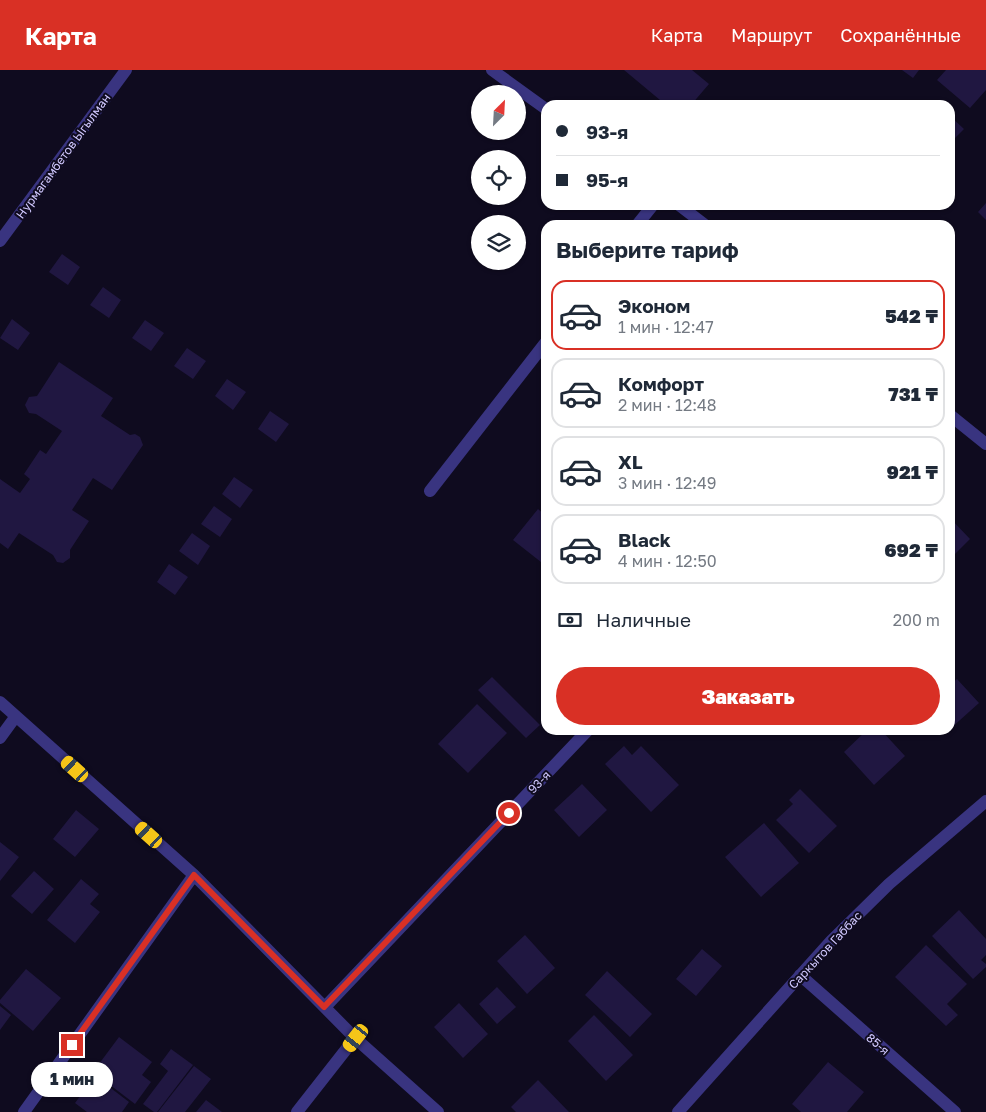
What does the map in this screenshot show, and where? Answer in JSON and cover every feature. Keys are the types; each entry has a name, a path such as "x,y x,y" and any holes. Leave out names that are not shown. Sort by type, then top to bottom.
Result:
{"street":[{"name":"Нурмагамбетов Ыгылман","path":"0,241 126,70"},
{"path":"492,70 541,105"},
{"path":"641,220 649,210"},
{"path":"686,210 698,220"},
{"path":"430,491 541,348"},
{"path":"955,419 986,444"},
{"path":"0,702 194,875 324,1007 438,1112"},
{"path":"0,738 16,716"},
{"name":"93-я","path":"324,1007 583,735"},
{"name":"Саркытов Габбас","path":"678,1112 831,941 889,884 986,801"},
{"path":"28,1110 194,875"},
{"name":"85-я","path":"800,975 955,1112"},
{"path":"297,1112 356,1038"}],"building":[{"path":"624,70 692,70 709,84 695,100 660,100"},
{"path":"902,70 919,70 913,78"},
{"path":"946,70 986,70 986,90 970,108 937,80"},
{"path":"955,121 964,129 955,138"},
{"path":"986,203 986,220 978,212"},
{"path":"62,254 80,267 68,285 49,272"},
{"path":"103,287 121,300 109,318 90,305"},
{"path":"12,319 30,333 18,350 0,338"},
{"path":"145,320 164,333 151,351 132,338"},
{"path":"187,348 206,361 193,379 174,366"},
{"path":"59,362 113,398 101,416 130,435 135,434 140,437 143,445 112,490 93,478 72,510 89,521 70,550 70,558 63,563 57,562 53,555 19,533 8,549 0,543 0,479 20,493 30,479 24,474 40,450 46,454 62,431 36,414 29,413 25,405 29,397 37,396"},
{"path":"227,379 246,392 233,410 215,396"},
{"path":"270,411 289,424 276,442 258,429"},
{"path":"234,477 253,490 240,508 222,494"},
{"path":"214,506 232,519 220,537 201,524"},
{"path":"538,509 541,512 541,562 513,540"},
{"path":"955,523 970,539 955,554"},
{"path":"192,533 210,546 198,565 179,551"},
{"path":"169,564 188,577 175,595 157,582"},
{"path":"492,677 540,725 526,738 478,690"},
{"path":"957,679 979,703 955,725 955,681"},
{"path":"477,704 507,733 468,773 438,744"},
{"path":"862,735 886,735 905,756 874,785 844,752"},
{"path":"624,746 632,755 641,746 679,785 651,812 605,764"},
{"path":"582,784 607,810 579,837 554,810"},
{"path":"800,789 837,826 809,853 776,820 793,804 789,800"},
{"path":"76,810 99,829 75,857 53,839"},
{"path":"764,823 799,863 761,897 725,857"},
{"path":"0,842 19,857 0,881"},
{"path":"34,871 54,889 32,914 11,896"},
{"path":"81,879 99,894 90,904 100,912 75,943 47,920"},
{"path":"959,910 986,939 986,955 981,960 986,964 986,967 973,979 932,936"},
{"path":"525,935 555,968 527,994 497,961"},
{"path":"926,945 967,984 947,1004 958,1015 946,1026 895,977"},
{"path":"702,949 722,966 696,996 676,979"},
{"path":"26,969 61,998 33,1031 0,1003 0,1000"},
{"path":"607,971 652,1014 630,1037 585,995"},
{"path":"497,987 516,1007 497,1024 479,1004"},
{"path":"459,1003 488,1034 463,1058 434,1027"},
{"path":"0,1006 11,1015 0,1030"},
{"path":"594,1015 633,1055 606,1081 568,1041"},
{"path":"119,1037 152,1062 142,1075 151,1082 135,1104 93,1072"},
{"path":"171,1049 193,1065 157,1112 154,1112 143,1104 168,1071 160,1064"},
{"path":"828,1062 864,1092 847,1112 801,1112 792,1104"},
{"path":"194,1066 211,1079 185,1112 158,1112"},
{"path":"95,1076 129,1102 122,1112 87,1112 75,1103"},
{"path":"538,1080 569,1112 516,1112 511,1107"},
{"path":"206,1100 222,1112 196,1112"}],"route":[{"path":"72,1045 194,875 324,1007 509,813"}]}
